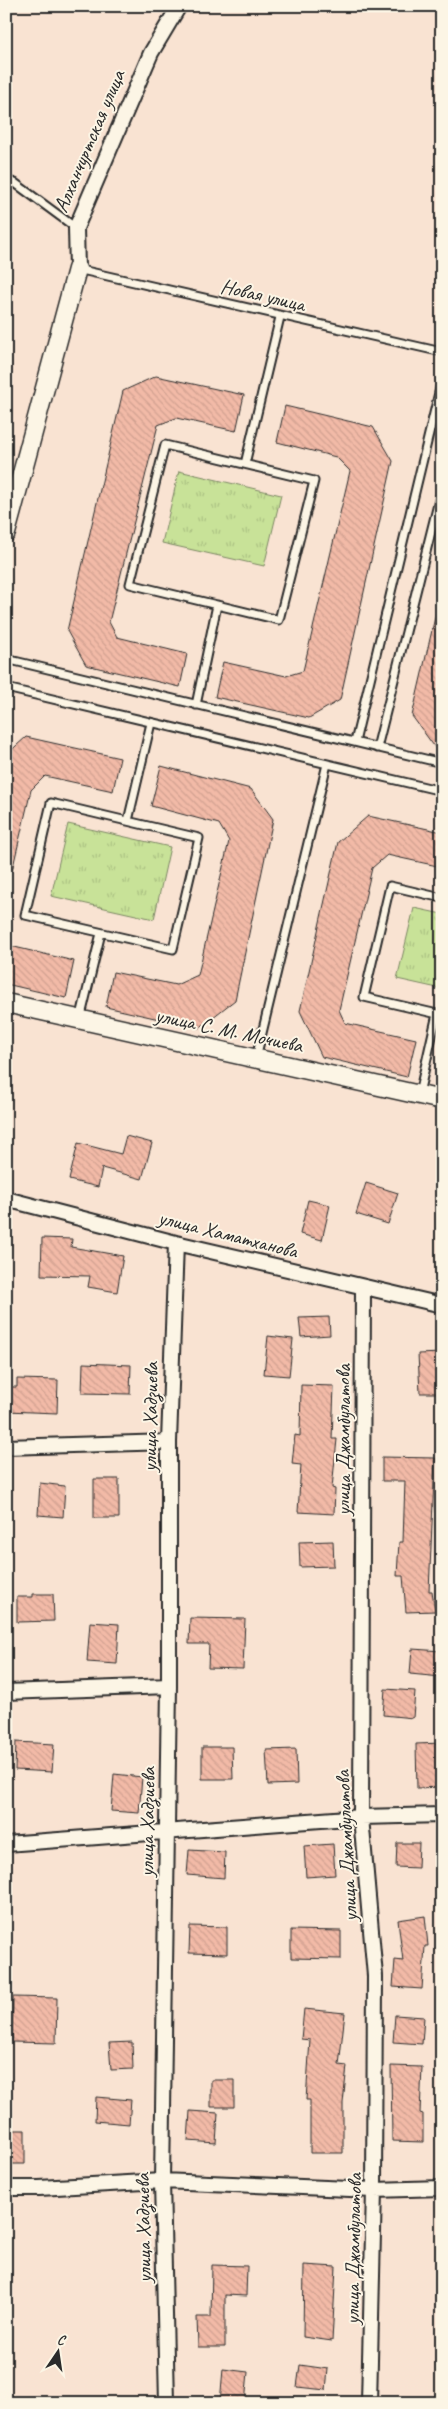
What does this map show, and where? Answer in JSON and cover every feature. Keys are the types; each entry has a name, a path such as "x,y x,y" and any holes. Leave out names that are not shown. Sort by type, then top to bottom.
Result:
{"street":[{"name":"Алханчуртская улица","path":"6,533 77,269 76,228 151,53 179,6"},
{"name":"улица С. М. Мочиева","path":"6,1003 442,1100"},
{"name":"улица Хаматханова","path":"6,1199 176,1242 442,1304"},
{"name":"улица Хадзиева","path":"166,2403 162,2181 169,1686 169,1442 176,1242"},
{"name":"улица Джамбулатова","path":"363,1287 362,1817 375,1976 374,2190 369,2403"},
{"path":"6,1446 169,1442"},
{"path":"6,1692 169,1686"},
{"path":"6,1844 362,1817 442,1815"},
{"path":"6,2188 162,2181 374,2190 442,2188"}],"lane":[{"path":"6,180 15,183 76,228"},
{"name":"Новая улица","path":"77,269 280,317 442,352"},
{"path":"245,464 280,317"},
{"path":"355,742 442,380"},
{"path":"164,444 245,464 314,481 280,620 130,584 164,444"},
{"path":"377,748 442,488"},
{"path":"196,705 218,605"},
{"path":"6,659 442,763"},
{"path":"6,688 442,791"},
{"path":"128,821 151,723"},
{"path":"255,1058 327,764"},
{"path":"51,803 128,821 199,838 173,949 25,915 51,803"},
{"path":"418,1095 439,1015 364,997 390,886 442,898"},
{"path":"80,1020 102,932"}],"green space":[{"path":"179,471 281,495 264,566 162,543"},
{"path":"68,824 170,847 154,919 51,896"},
{"path":"414,908 442,914 442,989 397,979"}],"building":[{"path":"156,376 244,395 236,431 176,418 158,425 109,622 117,637 187,654 180,687 86,665 67,631 123,391"},
{"path":"285,406 373,427 393,461 340,700 309,718 215,697 223,662 286,676 303,671 350,471 336,457 277,442"},
{"path":"436,613 442,614 442,757 412,716"},
{"path":"26,737 120,758 113,791 45,776 31,790 12,871 6,871 6,755"},
{"path":"161,766 251,789 273,819 235,1000 199,1028 106,1007 113,972 176,985 198,975 229,841 219,824 151,806"},
{"path":"368,816 442,832 442,867 387,855 372,868 339,1010 345,1023 416,1039 407,1077 322,1057 300,1011 338,842"},
{"path":"6,945 74,961 66,998 6,984"},
{"path":"126,1136 152,1143 142,1179 102,1168 98,1187 69,1180 78,1143 121,1154"},
{"path":"366,1183 398,1193 388,1224 356,1214"},
{"path":"308,1200 330,1205 322,1240 300,1234"},
{"path":"42,1238 72,1239 71,1247 123,1256 117,1292 88,1287 90,1276 41,1275"},
{"path":"329,1317 330,1335 301,1337 299,1318"},
{"path":"268,1336 293,1339 289,1376 264,1374"},
{"path":"442,1353 442,1393 420,1393 418,1354"},
{"path":"83,1363 131,1365 130,1394 82,1393"},
{"path":"17,1379 58,1380 57,1413 6,1411 6,1387 17,1387"},
{"path":"301,1385 334,1386 332,1439 337,1439 332,1488 335,1489 334,1514 298,1512 301,1465 292,1464 295,1435 300,1436"},
{"path":"382,1457 435,1458 429,1591 432,1591 435,1611 406,1612 403,1576 397,1576 399,1542 403,1542 405,1481 382,1481"},
{"path":"94,1479 119,1479 119,1518 94,1518"},
{"path":"40,1483 65,1486 63,1517 38,1515"},
{"path":"333,1541 334,1566 300,1567 299,1542"},
{"path":"33,1594 53,1594 54,1621 17,1622 17,1597 33,1597"},
{"path":"190,1618 245,1619 243,1669 208,1668 209,1644 189,1644"},
{"path":"90,1622 119,1624 117,1664 87,1662"},
{"path":"412,1649 442,1651 441,1677 410,1674"},
{"path":"385,1689 415,1691 413,1718 383,1715"},
{"path":"16,1742 54,1744 52,1772 15,1770"},
{"path":"442,1743 442,1787 417,1788 416,1744"},
{"path":"202,1747 232,1747 233,1779 202,1779"},
{"path":"296,1749 297,1784 268,1785 266,1750"},
{"path":"114,1774 142,1777 139,1813 111,1811"},
{"path":"397,1843 419,1843 418,1868 396,1867"},
{"path":"333,1844 335,1875 306,1877 304,1846"},
{"path":"189,1850 225,1852 224,1878 187,1875"},
{"path":"425,1916 428,1946 425,1946 422,1989 393,1987 395,1960 403,1961 398,1920"},
{"path":"190,1926 227,1927 227,1954 189,1953"},
{"path":"291,1930 341,1931 341,1959 291,1958"},
{"path":"13,1997 57,1998 56,2043 12,2042"},
{"path":"304,2009 345,2013 339,2065 347,2066 343,2103 343,2153 310,2153 310,2100 306,2100 310,2040 301,2039"},
{"path":"395,2015 424,2017 422,2044 393,2042"},
{"path":"132,2042 133,2069 111,2070 109,2043"},
{"path":"391,2066 422,2067 420,2113 423,2114 423,2142 392,2141"},
{"path":"211,2080 234,2080 234,2107 211,2107"},
{"path":"96,2097 131,2100 129,2124 95,2121"},
{"path":"190,2111 218,2113 216,2143 188,2141"},
{"path":"6,2130 25,2130 25,2164 6,2164"},
{"path":"212,2265 247,2266 246,2296 225,2295 225,2347 198,2347 197,2317 211,2317"},
{"path":"304,2265 336,2267 332,2341 303,2337"},
{"path":"300,2365 328,2369 326,2390 297,2387"},
{"path":"223,2369 248,2372 245,2403 220,2403"}]}
